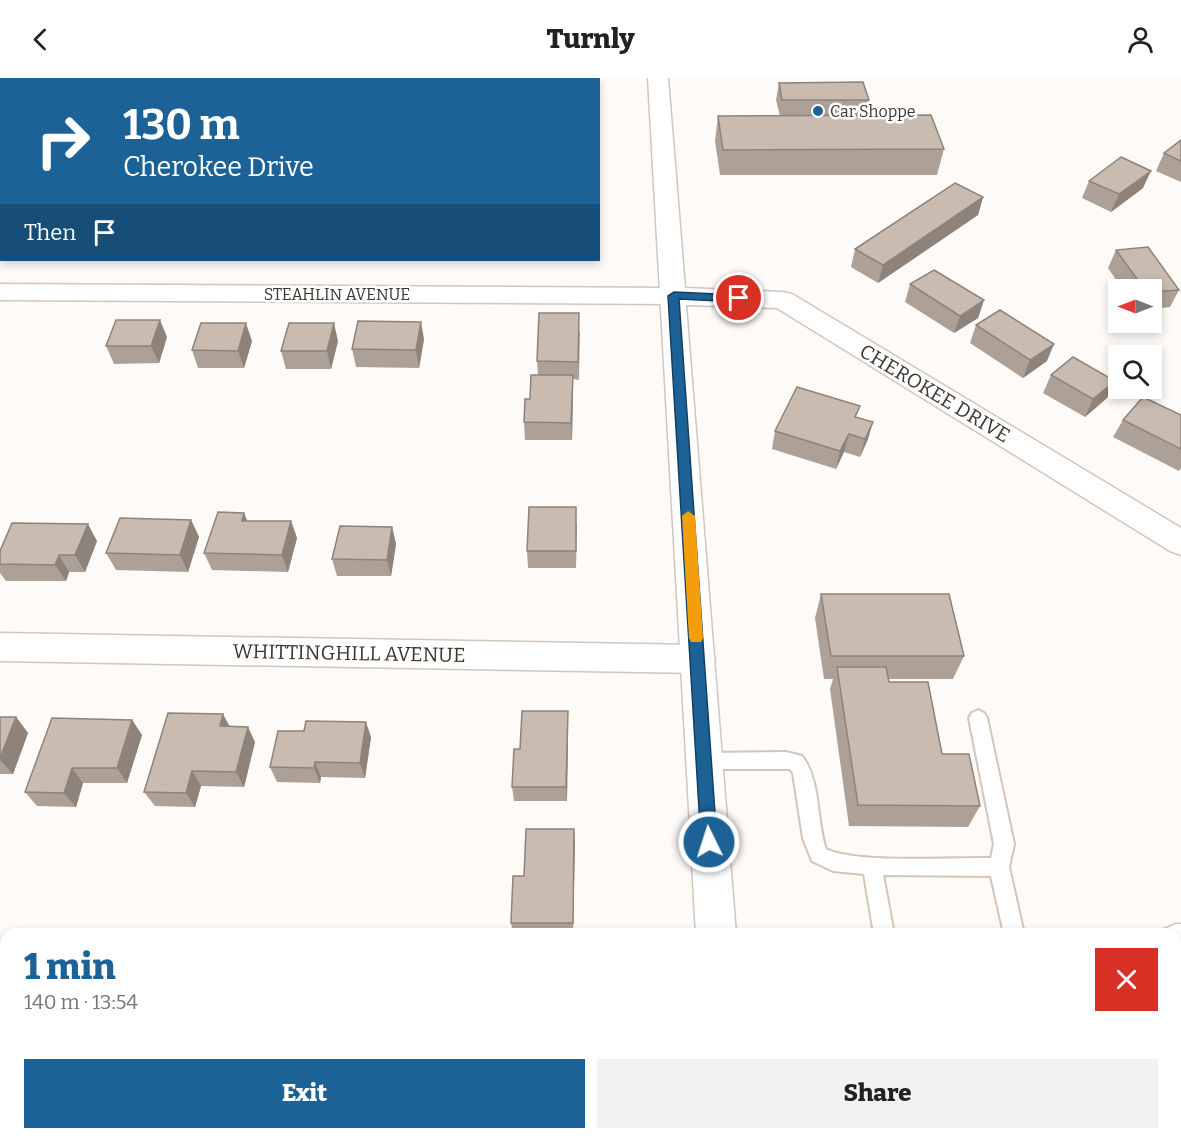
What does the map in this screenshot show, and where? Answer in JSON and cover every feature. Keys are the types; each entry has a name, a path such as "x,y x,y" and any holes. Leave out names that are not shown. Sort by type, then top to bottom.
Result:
{"street":[{"path":"658,78 716,928"},
{"name":"STEAHLIN AVENUE","path":"0,292 674,296"},
{"name":"CHEROKEE DRIVE","path":"674,296 783,300 1181,543"},
{"name":"WHITTINGHILL AVENUE","path":"0,646 698,658"}],"lane":[{"path":"978,718 1004,844 999,867 1013,928"},
{"path":"704,761 786,760 796,762 802,770 813,838 819,855 833,862 872,866 999,867"},
{"path":"872,866 883,928"}],"building":[{"path":"863,82 869,100 782,100 779,83"},
{"path":"931,115 944,149 723,150 718,116"},
{"path":"1181,140 1181,161 1164,153"},
{"path":"1121,157 1151,171 1119,194 1089,181"},
{"path":"955,183 983,197 883,265 855,249"},
{"path":"1148,247 1179,290 1162,291 1162,279 1137,279 1116,250"},
{"path":"934,270 984,300 960,316 910,284"},
{"path":"1000,310 1054,344 1030,360 976,325"},
{"path":"539,313 579,313 578,362 537,361"},
{"path":"116,320 160,320 151,346 106,346"},
{"path":"358,321 421,322 416,350 352,349"},
{"path":"201,323 246,323 238,351 192,350"},
{"path":"289,323 334,323 327,351 281,351"},
{"path":"1073,357 1108,377 1108,387 1093,399 1051,375"},
{"path":"531,375 573,375 571,423 524,422 525,399 530,399"},
{"path":"797,387 860,406 855,417 873,422 865,439 849,434 840,451 775,431"},
{"path":"1141,399 1147,399 1181,415 1181,449 1123,420"},
{"path":"529,507 576,507 576,551 527,551"},
{"path":"218,512 244,513 242,521 291,521 282,555 204,553"},
{"path":"120,518 191,520 180,555 106,553"},
{"path":"12,523 88,524 75,555 59,555 55,565 0,564 0,551"},
{"path":"340,526 392,527 387,560 332,559"},
{"path":"821,594 949,594 964,656 831,656"},
{"path":"837,667 886,667 889,682 928,682 942,754 969,754 980,806 858,805"},
{"path":"522,711 568,711 566,787 512,787 514,749 520,749"},
{"path":"168,713 223,714 220,726 248,727 236,772 192,771 186,793 144,792"},
{"path":"0,717 16,717 0,758"},
{"path":"52,718 132,720 117,768 72,768 64,793 25,792"},
{"path":"306,721 366,722 360,763 315,762 314,768 270,767 278,731 304,731"},
{"path":"526,829 574,829 573,923 511,923 513,876 524,876"}],"slow traffic":[{"path":"688,516 696,638"}],"place":[{"name":"Car Shoppe","path":"818,111"}],"route":[{"path":"709,842 674,296 739,298"}]}
